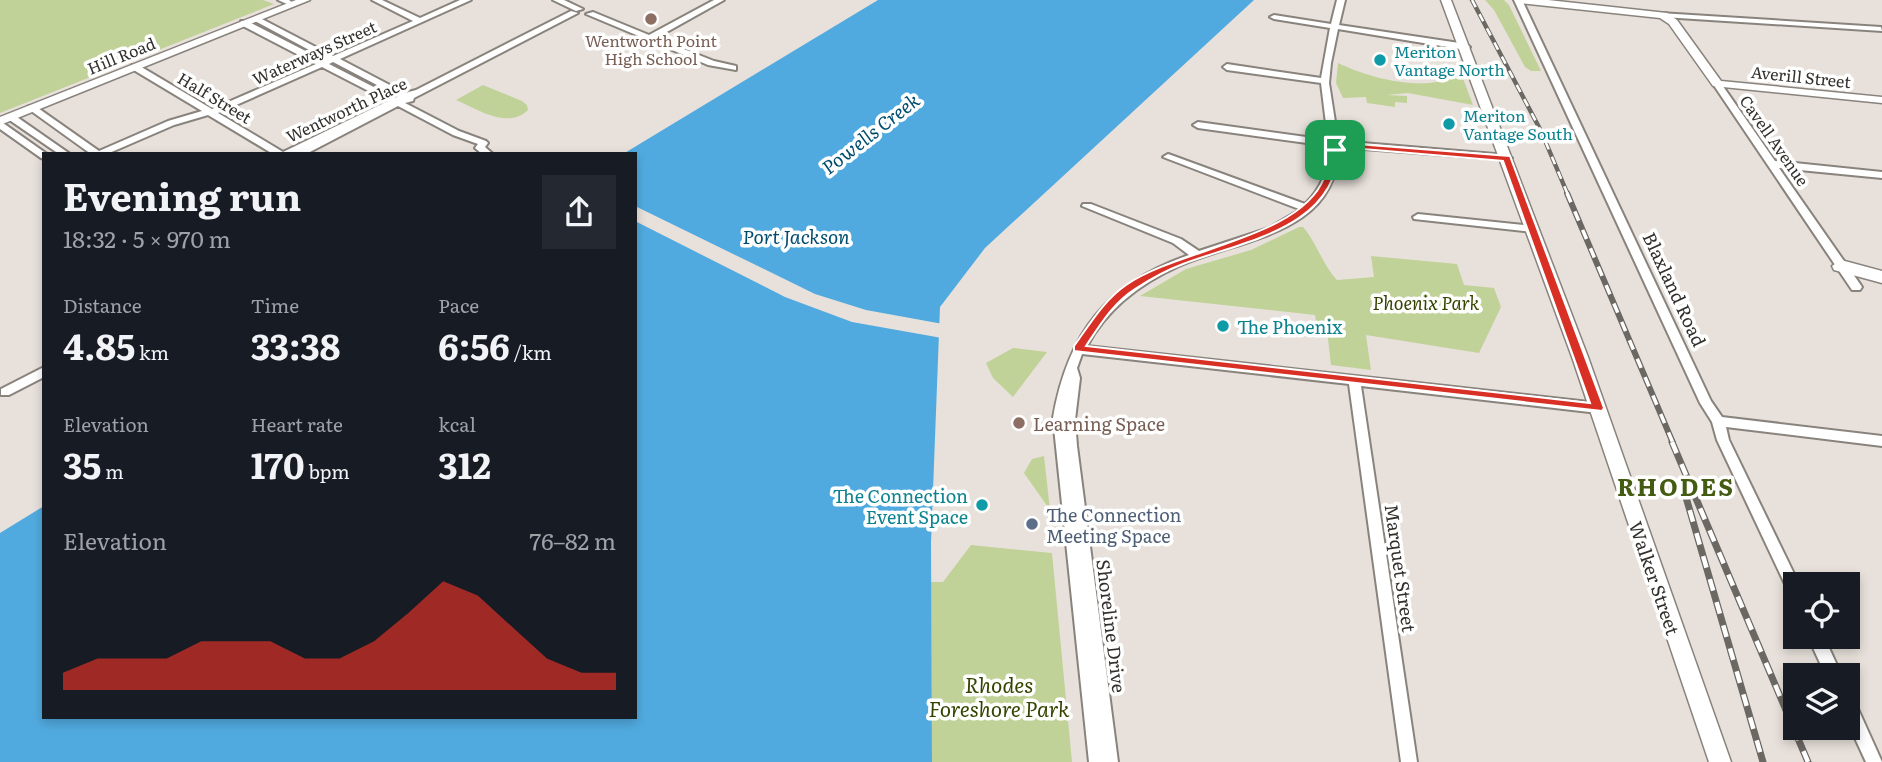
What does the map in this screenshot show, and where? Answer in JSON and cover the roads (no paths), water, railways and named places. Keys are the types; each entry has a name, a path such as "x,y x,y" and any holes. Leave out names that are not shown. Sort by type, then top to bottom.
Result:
{"highway":[{"path":"1841,266 1882,277"}],"street":[{"name":"Hill Road","path":"4,121 305,0"},
{"path":"376,0 416,19"},
{"name":"Waterways Street","path":"103,152 162,127 210,112 323,64 416,19 467,0"},
{"path":"557,0 581,13 733,68"},
{"path":"649,38 719,0"},
{"name":"Shoreline Drive","path":"1097,762 1059,418 1063,387 1078,349 1095,321 1118,296 1162,269 1276,229 1318,196 1331,172 1334,144 1324,81 1341,0"},
{"name":"Walker Street","path":"1446,0 1466,47 1598,408 1720,762"},
{"path":"1519,0 1663,15 1881,29"},
{"name":"Blaxland Road","path":"1519,0 1706,403 1718,421 1723,440 1786,572"},
{"name":"Hill Road","path":"249,21 289,1"},
{"name":"Wentworth Place","path":"290,152 581,13"},
{"name":"Cavell Avenue","path":"1663,15 1675,24 1856,287"},
{"path":"1274,17 1466,47"},
{"path":"249,21 333,59 456,133 482,143 480,148 485,152"},
{"path":"249,21 323,64 403,100"},
{"name":"Half Street","path":"135,67 277,152"},
{"path":"1227,67 1324,81"},
{"name":"Averill Street","path":"1717,84 1882,100"},
{"path":"303,152 403,100"},
{"path":"32,108 95,152"},
{"path":"4,121 61,152"},
{"path":"4,121 42,154"},
{"path":"1198,125 1334,144 1507,158"},
{"path":"1168,157 1306,208"},
{"path":"1773,164 1882,175"},
{"path":"1087,206 1177,241 1197,255"},
{"path":"1418,217 1533,229"},
{"path":"1078,349 1598,408"},
{"name":"Shoreline Drive","path":"1071,369 1074,378 1069,420 1071,446 1110,762"},
{"path":"5,392 42,372"},
{"name":"Marquet Street","path":"1354,379 1409,762"},
{"path":"1718,421 1882,441"},
{"path":"1860,731 1874,762"}],"water":[{"name":"Port Jackson","path":"878,0 1254,0 985,248 940,307 931,543 932,762 0,762 0,533 42,507 42,719 637,719 637,152 626,152"}],"railway":[{"path":"1472,0 1541,131 1568,195"},
{"path":"1567,193 1673,443"},
{"path":"1672,442 1808,762"},
{"path":"1683,487 1763,762"}],"place":[{"name":"Wentworth Point High School","path":"651,19"},
{"name":"Meriton Vantage North","path":"1380,60"},
{"name":"Meriton Vantage South","path":"1449,124"},
{"name":"The Phoenix","path":"1223,326"},
{"name":"Learning Space","path":"1019,423"},
{"name":"The Connection Event Space","path":"982,505"},
{"name":"The Connection Meeting Space","path":"1032,524"}],"district":[{"name":"RHODES","path":"1676,485"}],"water label":[{"name":"Powells Creek","path":"870,133"}],"park label":[{"name":"Phoenix Park","path":"1426,302"},
{"name":"Rhodes Foreshore Park","path":"999,695"}]}
